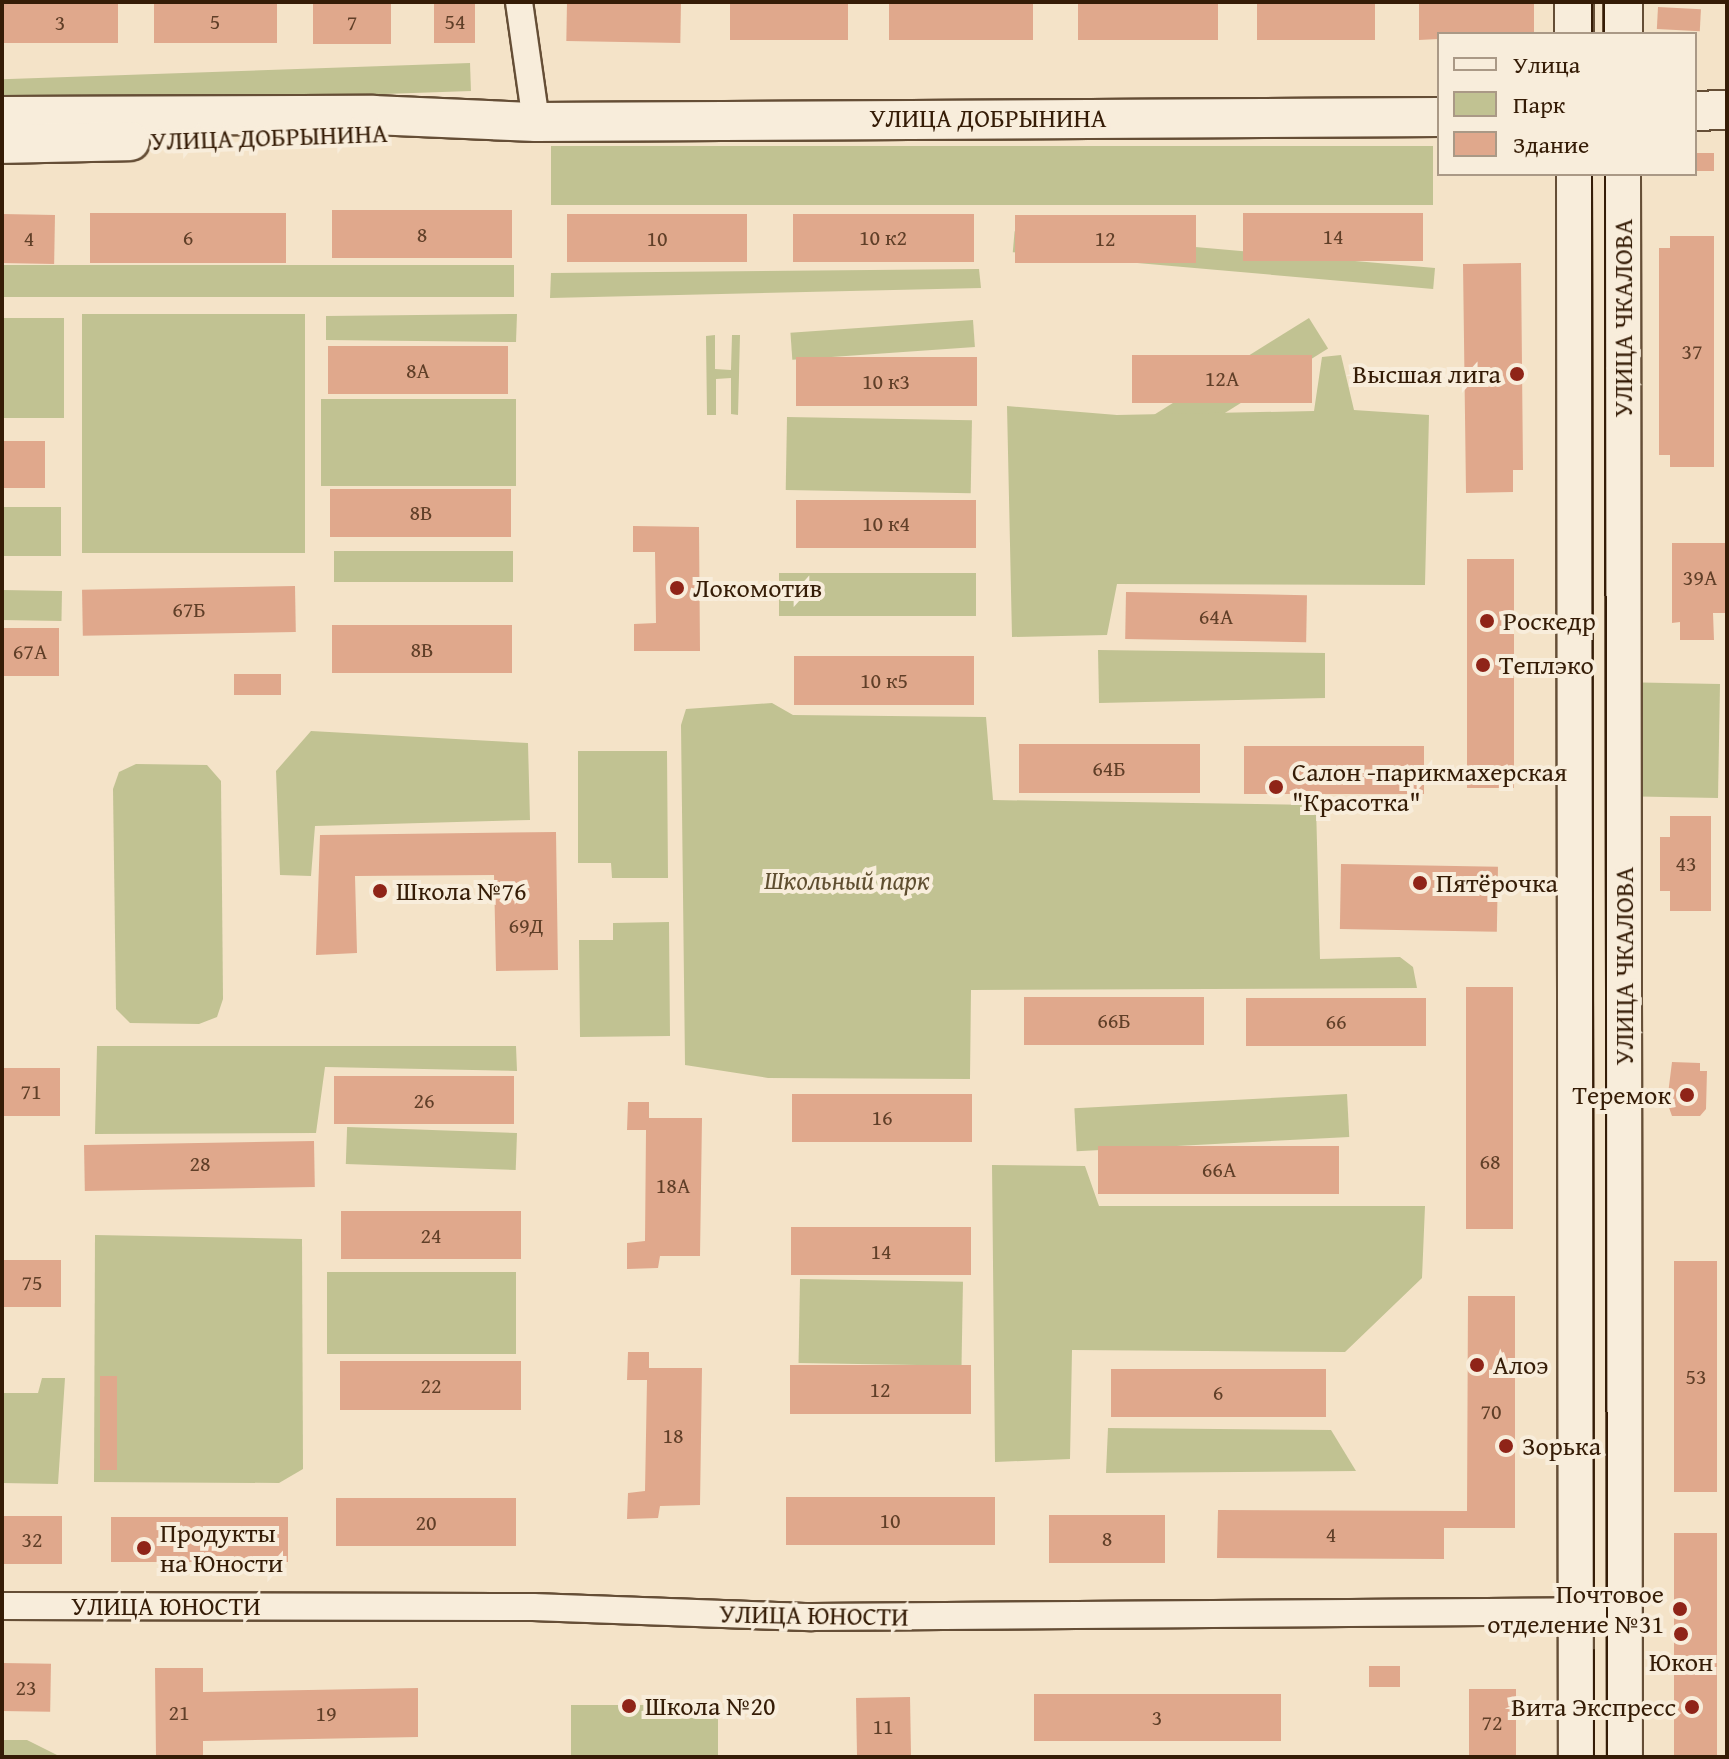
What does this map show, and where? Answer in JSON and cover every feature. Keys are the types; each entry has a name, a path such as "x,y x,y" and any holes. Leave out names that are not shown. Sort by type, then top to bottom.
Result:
{"main road":[{"path":"1574,2 1574,32"},
{"path":"1623,2 1623,32"},
{"path":"1697,111 1727,110"},
{"name":"УЛИЦА ДОБРЫНИНА","path":"2,116 373,125"},
{"name":"УЛИЦА ДОБРЫНИНА","path":"2,144 373,125 1437,117"}],"street":[{"path":"519,2 536,122"},
{"name":"УЛИЦА ЧКАЛОВА","path":"1574,176 1576,1757"},
{"name":"УЛИЦА ЧКАЛОВА","path":"1623,176 1625,1757"},
{"name":"УЛИЦА ЮНОСТИ","path":"2,1606 533,1607 812,1617 1625,1611"}],"green space":[{"path":"470,63 471,91 3,107 2,79"},
{"path":"551,146 1433,146 1433,205 551,205"},
{"path":"1015,231 1435,268 1433,289 1013,252"},
{"path":"2,265 514,265 514,297 2,297"},
{"path":"979,269 981,288 550,298 551,273"},
{"path":"82,314 305,314 305,553 82,553"},
{"path":"517,314 516,342 326,340 326,316"},
{"path":"2,318 64,318 64,418 2,418"},
{"path":"1309,318 1328,349 1164,451 1145,420"},
{"path":"973,320 975,347 792,360 790,333"},
{"path":"715,335 715,369 731,370 732,335 740,335 738,415 731,414 731,378 716,379 716,415 707,415 706,336"},
{"path":"1341,355 1354,410 1429,415 1425,585 1117,584 1107,635 1012,637 1007,406 1117,415 1314,411 1322,357"},
{"path":"321,399 516,399 516,486 321,486"},
{"path":"787,417 972,420 971,493 786,490"},
{"path":"2,507 61,507 61,556 2,556"},
{"path":"334,551 513,551 513,582 334,582"},
{"path":"779,573 976,573 976,616 779,616"},
{"path":"2,590 62,591 61,621 2,620"},
{"path":"1098,650 1325,653 1325,698 1099,703"},
{"path":"1641,683 1720,684 1718,798 1639,797"},
{"name":"Школьный парк","path":"772,703 793,715 986,717 993,800 1316,805 1320,959 1400,957 1413,967 1417,988 971,990 970,1079 768,1078 685,1065 681,725 686,709"},
{"path":"311,731 528,743 530,820 315,826 311,876 280,875 276,771"},
{"path":"578,751 667,751 668,878 612,878 611,863 578,863"},
{"path":"136,764 207,765 221,781 223,999 217,1017 199,1024 130,1023 116,1009 113,789 119,772"},
{"path":"669,922 670,1036 580,1037 579,940 613,940 613,923"},
{"path":"97,1046 516,1046 517,1071 325,1067 316,1133 95,1134"},
{"path":"1347,1094 1349,1137 1077,1151 1074,1108"},
{"path":"347,1127 517,1133 516,1170 346,1164"},
{"path":"992,1165 1085,1166 1099,1206 1425,1206 1422,1278 1345,1352 1072,1350 1070,1459 995,1462"},
{"path":"95,1235 302,1239 303,1469 279,1483 94,1482"},
{"path":"327,1272 516,1272 516,1354 327,1354"},
{"path":"800,1279 963,1282 962,1366 799,1363"},
{"path":"42,1378 65,1378 58,1484 2,1483 2,1393 38,1393"},
{"path":"1108,1428 1331,1430 1356,1471 1106,1473"},
{"path":"571,1705 718,1705 718,1757 571,1757"},
{"path":"2,1740 27,1740 61,1757 2,1757"}],"building":[{"path":"2,2 118,2 118,43 2,43"},
{"path":"154,2 277,2 277,43 154,43"},
{"path":"313,2 391,2 391,44 313,44"},
{"path":"434,2 475,2 475,43 434,43"},
{"path":"567,2 681,4 680,43 566,41"},
{"path":"889,2 1033,2 1033,40 889,40"},
{"path":"1078,2 1218,2 1218,40 1078,40"},
{"path":"1257,2 1375,2 1375,40 1257,40"},
{"path":"1419,2 1534,2 1534,32 1437,32 1437,39 1419,40"},
{"path":"730,3 848,3 848,40 730,40"},
{"path":"1658,7 1701,9 1700,31 1657,29"},
{"path":"1697,153 1714,153 1714,171 1697,171"},
{"path":"332,210 512,210 512,258 332,258"},
{"path":"90,213 286,213 286,263 90,263"},
{"path":"1243,213 1423,213 1423,261 1243,261"},
{"path":"2,214 55,215 54,264 2,263"},
{"path":"567,214 747,214 747,262 567,262"},
{"path":"793,214 974,214 974,262 793,262"},
{"path":"1015,215 1196,215 1196,263 1015,263"},
{"path":"1670,236 1714,236 1714,467 1670,467 1670,455 1659,455 1659,248 1670,248"},
{"path":"1521,263 1523,470 1513,470 1513,492 1466,493 1463,264"},
{"path":"328,346 508,346 508,394 328,394"},
{"path":"1132,355 1312,355 1312,403 1132,403"},
{"path":"796,357 977,357 977,406 796,406"},
{"path":"2,441 45,441 45,488 2,488"},
{"path":"330,489 511,489 511,537 330,537"},
{"path":"796,500 976,500 976,548 796,548"},
{"name":"Локомотив","path":"633,526 699,527 700,651 634,651 634,624 656,623 655,552 633,552"},
{"path":"1672,543 1727,543 1727,613 1713,613 1714,640 1680,640 1680,622 1672,623"},
{"path":"1467,559 1514,559 1514,788 1467,788"},
{"path":"295,586 296,632 83,636 82,590"},
{"path":"1126,592 1307,595 1306,642 1125,639"},
{"path":"332,625 512,625 512,673 332,673"},
{"path":"2,628 59,628 59,676 2,676"},
{"path":"794,656 974,656 974,705 794,705"},
{"path":"234,674 281,674 281,695 234,695"},
{"path":"1019,744 1200,744 1200,793 1019,793"},
{"path":"1244,746 1424,746 1424,794 1244,794"},
{"path":"1670,816 1711,816 1711,911 1670,911 1670,891 1660,891 1660,837 1670,837"},
{"path":"556,832 558,970 496,971 494,875 355,876 357,953 316,955 320,835"},
{"name":"Пятёрочка","path":"1341,864 1498,867 1497,932 1340,929"},
{"path":"1466,987 1513,987 1513,1229 1466,1229"},
{"path":"1024,997 1204,997 1204,1045 1024,1045"},
{"path":"1246,998 1426,998 1426,1046 1246,1046"},
{"name":"Теремок","path":"1672,1062 1700,1063 1700,1071 1707,1071 1706,1109 1700,1116 1672,1116 1667,1102"},
{"path":"2,1068 60,1068 60,1116 2,1116"},
{"path":"334,1076 514,1076 514,1124 334,1124"},
{"path":"792,1094 972,1094 972,1142 792,1142"},
{"path":"628,1102 649,1102 649,1118 702,1118 700,1256 660,1256 658,1268 627,1269 627,1243 645,1241 646,1130 627,1130"},
{"path":"314,1141 315,1187 85,1191 84,1145"},
{"path":"1098,1146 1339,1146 1339,1194 1098,1194"},
{"path":"341,1211 521,1211 521,1259 341,1259"},
{"path":"791,1227 971,1227 971,1275 791,1275"},
{"path":"2,1260 61,1260 61,1307 2,1307"},
{"path":"1674,1261 1717,1261 1717,1492 1674,1492"},
{"path":"1468,1296 1515,1296 1515,1528 1444,1528 1444,1559 1217,1558 1218,1510 1467,1511"},
{"path":"628,1352 649,1352 649,1368 702,1368 700,1505 660,1506 658,1518 627,1519 628,1493 645,1491 647,1380 627,1380"},
{"path":"340,1361 521,1361 521,1410 340,1410"},
{"path":"790,1365 971,1365 971,1414 790,1414"},
{"path":"1111,1369 1326,1369 1326,1417 1111,1417"},
{"path":"100,1376 117,1376 117,1470 100,1470"},
{"path":"786,1497 995,1497 995,1545 786,1545"},
{"path":"336,1498 516,1498 516,1546 336,1546"},
{"path":"1049,1515 1165,1515 1165,1563 1049,1563"},
{"path":"2,1516 62,1516 62,1564 2,1564"},
{"path":"111,1517 288,1517 288,1562 111,1562"},
{"path":"1674,1533 1717,1533 1717,1757 1674,1757"},
{"path":"2,1663 51,1664 50,1712 2,1711"},
{"path":"1369,1666 1400,1666 1400,1687 1369,1687"},
{"path":"155,1668 203,1668 203,1692 418,1688 418,1737 203,1741 203,1757 156,1757"},
{"path":"1469,1689 1516,1689 1516,1757 1469,1757"},
{"path":"1034,1694 1281,1694 1281,1741 1034,1741"},
{"path":"910,1697 911,1757 857,1757 856,1698"}],"tram line":[{"path":"1592,2 1592,32"},
{"path":"1604,2 1604,32"},
{"path":"1592,176 1594,1586"},
{"path":"1605,176 1607,1757"},
{"path":"1594,1650 1594,1757"}],"place":[{"name":"Высшая лига","path":"1517,374"},
{"name":"Локомотив","path":"677,588"},
{"name":"Роскедр","path":"1487,621"},
{"name":"Теплэко","path":"1483,665"},
{"name":"Салон -парикмахерская \"Красотка\"","path":"1276,787"},
{"name":"Пятёрочка","path":"1420,883"},
{"name":"Школа №76","path":"380,891"},
{"name":"Теремок","path":"1687,1095"},
{"name":"Алоэ","path":"1477,1365"},
{"name":"Зорька","path":"1506,1446"},
{"name":"Продукты на Юности","path":"144,1548"},
{"name":"Почтовое отделение №31","path":"1680,1609"},
{"name":"Юкон","path":"1681,1634"},
{"name":"Школа №20","path":"629,1706"},
{"name":"Вита Экспресс","path":"1692,1707"}]}
